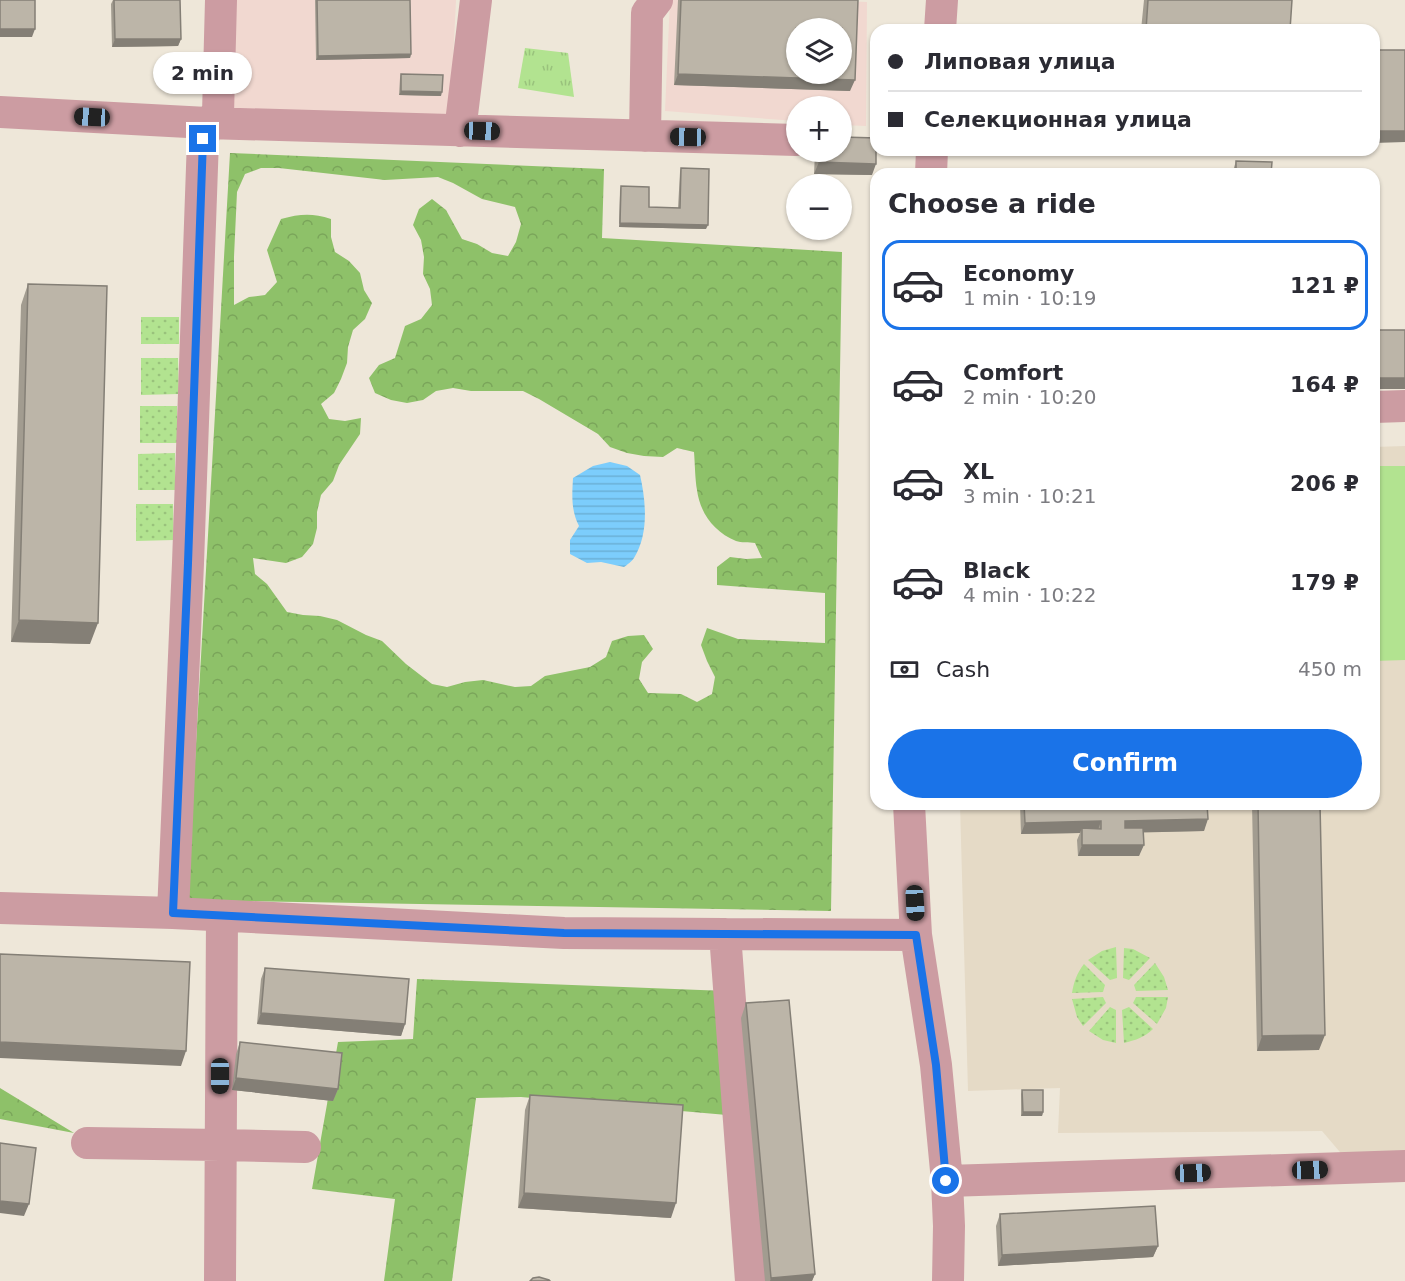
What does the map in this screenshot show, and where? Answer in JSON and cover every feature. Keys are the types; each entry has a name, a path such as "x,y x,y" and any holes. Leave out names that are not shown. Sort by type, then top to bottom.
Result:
{"street":[{"path":"173,913 203,139 207,123 218,114 220,0"},
{"path":"460,131 476,0"},
{"path":"645,136 647,13 657,0"},
{"path":"940,24 942,0"},
{"path":"0,112 207,123 786,140"},
{"path":"1380,407 1405,406"},
{"path":"909,810 916,935 936,1065 946,1181 949,1226 948,1281"},
{"path":"0,908 173,913 564,933 916,935"},
{"path":"220,1281 222,916"},
{"path":"725,934 751,1281"},
{"path":"87,1143 304,1147"},
{"path":"946,1181 1405,1166"}],"shaded area":[{"path":"229,0 456,0 450,120 226,114"},
{"path":"670,0 867,2 866,126 852,125 852,96 786,96 786,120 665,111"},
{"path":"1405,446 1405,1158 1345,1158 1322,1131 1058,1133 1060,1088 968,1091 960,810 1380,810 1380,447"}],"green space":[{"path":"525,48 568,53 574,97 518,88"},
{"path":"230,153 604,169 602,238 842,252 831,911 187,900","holes":["261,168 385,180 438,177 482,199 515,207 521,224 516,242 508,256 492,253 477,244 462,239 446,210 432,199 419,209 413,225 421,240 424,257 423,274 430,289 432,305 421,319 405,326 395,358 379,365 369,378 375,393 391,400 407,403 423,400 436,391 453,388 471,391 523,391 598,434 610,447 644,456 663,457 677,448 694,452 697,490 701,506 709,521 721,532 738,542 755,543 762,558 730,557 717,567 717,585 825,593 825,643 738,639 707,628 701,645 715,677 712,694 697,702 681,694 648,693 639,679 642,662 653,649 644,635 628,636 612,641 606,657 590,667 545,676 531,686 515,687 483,680 447,687 432,684 382,641 337,620 287,612 267,584 255,574 253,558 286,563 302,557 313,544 321,495 333,481 339,465 360,434 361,418 345,421 329,419 321,404 334,393 347,363 348,347 353,330 365,319 372,303 364,290 360,273 349,261 335,252 331,237 331,219 306,215 281,219 267,250 277,282 265,295 249,297 234,305 237,192 245,174"]},
{"path":"141,317 179,317 179,344 141,344"},
{"path":"141,358 178,358 179,394 141,395"},
{"path":"140,406 177,406 178,443 140,443"},
{"path":"175,453 175,490 138,490 138,454"},
{"path":"1380,466 1405,466 1405,660 1380,661"},
{"path":"136,504 173,504 174,540 136,541"},
{"path":"1116,947 1117,978 1110,980 1088,960 1102,951"},
{"path":"1124,948 1133,949 1150,958 1129,980 1123,978"},
{"path":"1155,963 1164,977 1168,990 1136,991 1134,985"},
{"path":"1084,964 1105,985 1103,992 1072,993 1076,977"},
{"path":"417,979 726,991 727,1115 521,1097 476,1098 452,1281 384,1281 395,1199 312,1189 338,1042 413,1039"},
{"path":"1103,997 1106,1003 1083,1026 1077,1017 1072,999"},
{"path":"1136,997 1168,997 1166,1008 1157,1024 1133,1003"},
{"path":"1110,1007 1116,1010 1116,1043 1103,1040 1089,1031"},
{"path":"1129,1007 1153,1029 1143,1037 1124,1043 1122,1010"},
{"path":"0,1088 74,1133 0,1119"}],"water":[{"path":"610,462 627,466 640,475 644,496 645,517 642,539 634,558 624,567 601,562 587,563 570,554 570,540 579,526 573,509 573,478 593,466"}],"building":[{"path":"0,0 35,0 35,29 0,29"},
{"path":"114,0 180,0 181,39 115,39"},
{"path":"317,0 410,0 411,54 318,56"},
{"path":"681,0 858,0 855,80 852,80 852,18 786,18 786,78 678,74"},
{"path":"1148,0 1292,0 1290,24 1146,24"},
{"path":"1380,50 1405,50 1405,131 1380,131"},
{"path":"401,74 443,75 442,92 401,91"},
{"path":"852,137 870,138 870,156 876,156 876,164 819,162 852,162"},
{"path":"1236,161 1272,162 1272,168 1236,168"},
{"path":"681,168 709,169 708,225 620,223 621,186 649,187 649,207 680,208"},
{"path":"28,284 107,286 98,623 19,620"},
{"path":"1380,330 1405,330 1405,378 1380,378"},
{"path":"1024,810 1207,810 1208,819 1125,821 1125,828 1143,828 1144,845 1082,845 1082,828 1101,829 1101,821 1025,823"},
{"path":"1258,810 1320,810 1325,1035 1262,1036"},
{"path":"0,954 190,962 186,1051 0,1042"},
{"path":"265,968 409,979 405,1024 261,1013"},
{"path":"789,1000 815,1274 771,1278 746,1003"},
{"path":"240,1042 342,1053 338,1089 236,1078"},
{"path":"1022,1090 1043,1090 1043,1112 1023,1112"},
{"path":"530,1095 683,1105 676,1203 524,1193"},
{"path":"0,1143 36,1148 29,1204 0,1201"},
{"path":"1155,1206 1158,1246 1002,1255 1000,1214"},
{"path":"539,1277 549,1280 550,1281 530,1281"}],"route":[{"path":"203,139 173,913 564,933 916,935 936,1065 946,1181"}]}
